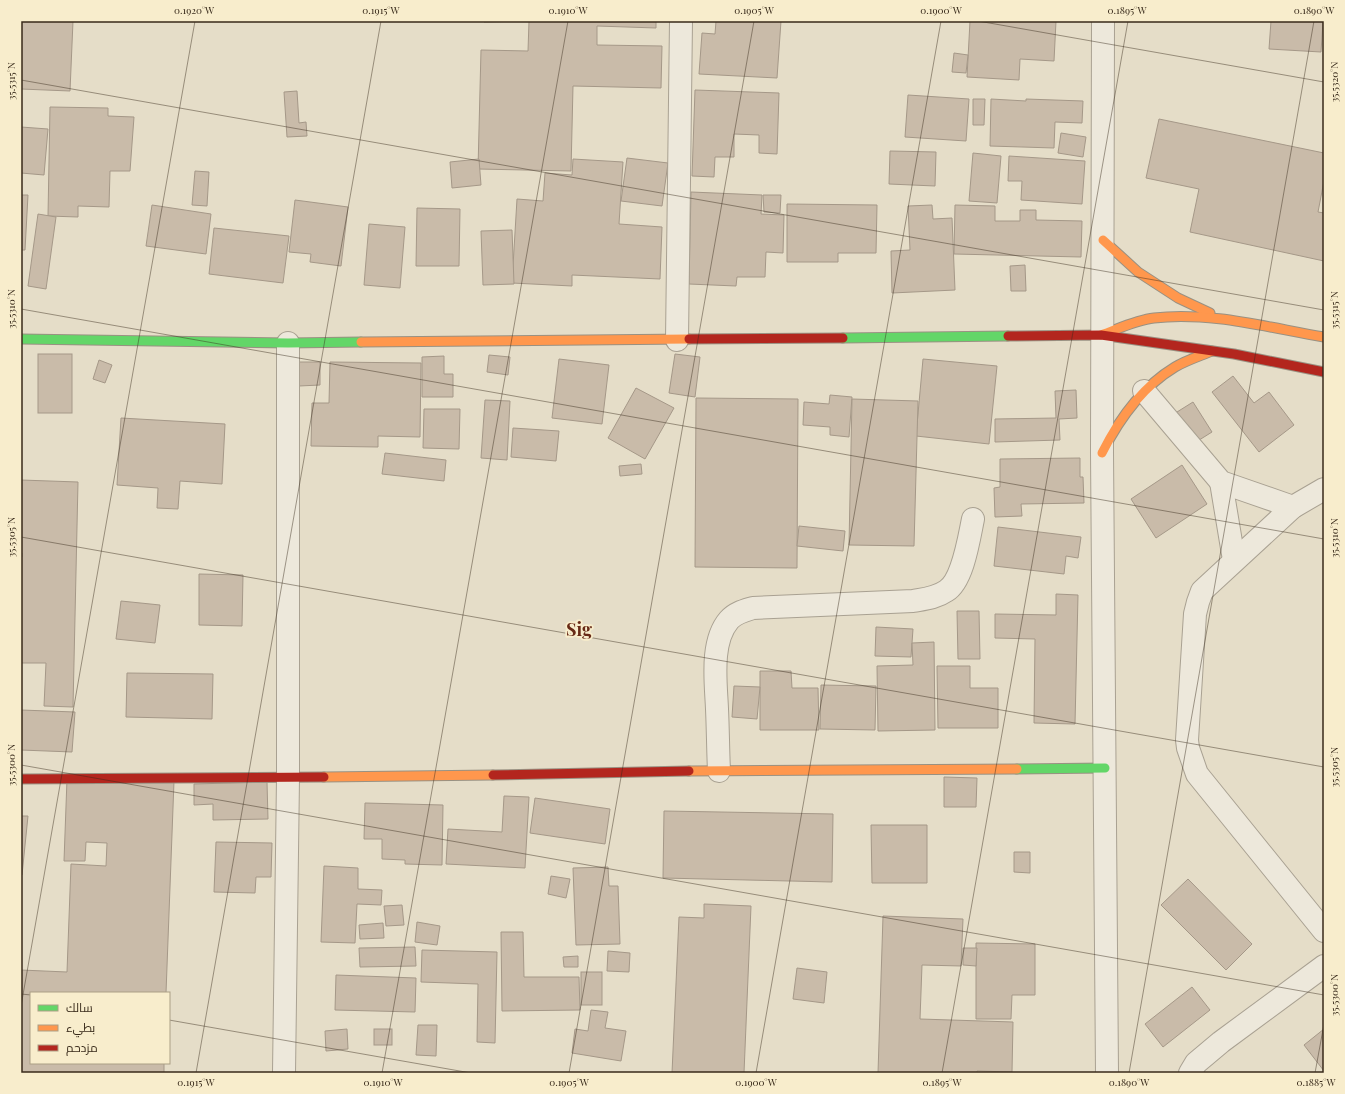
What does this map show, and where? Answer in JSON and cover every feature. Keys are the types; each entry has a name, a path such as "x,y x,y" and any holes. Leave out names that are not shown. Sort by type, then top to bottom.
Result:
{"main road":[{"path":"1103,240 1138,272 1178,298 1222,319"},
{"path":"1101,335 1127,325 1152,318 1176,316 1222,319 1324,337"},
{"path":"21,339 288,343 1101,335 1127,340 1212,351 1324,372"},
{"path":"1102,453 1113,430 1127,410 1144,391 1176,367 1212,351"},
{"path":"21,779 288,778 719,771 1105,768"}],"street":[{"path":"676,340 681,21"},
{"path":"1103,21 1103,240 1101,335 1107,1073"},
{"path":"284,1073 288,778 288,343"},
{"path":"1144,391 1221,482 1234,560"},
{"path":"1221,482 1293,506"},
{"path":"1324,488 1293,506 1202,591 1195,614 1188,748 1197,774 1324,931"},
{"path":"719,771 715,668 717,650 721,635 728,621 738,612 752,608 913,601 932,598 947,591 956,579 964,563 973,520"},
{"path":"1190,1073 1196,1063 1221,1042 1324,966"}],"building":[{"path":"21,21 73,21 70,91 21,89"},
{"path":"484,21 525,21 484,22"},
{"path":"529,21 656,21 656,28 597,26 597,45 662,46 661,88 573,86 571,171 478,169 481,50 528,51"},
{"path":"716,21 781,21 777,78 699,74 702,33 715,34"},
{"path":"970,21 1056,21 1054,61 1020,59 1019,80 967,77"},
{"path":"1271,21 1323,21 1321,52 1269,49"},
{"path":"954,53 968,55 966,73 952,72"},
{"path":"695,90 779,93 777,154 759,153 759,135 734,134 734,157 715,157 714,177 692,176"},
{"path":"297,91 299,123 306,122 307,136 287,137 284,92"},
{"path":"908,95 969,99 966,141 905,137"},
{"path":"973,99 985,99 984,125 973,125"},
{"path":"991,99 1026,101 1026,99 1083,101 1082,123 1055,122 1054,148 990,146"},
{"path":"50,107 108,108 108,116 134,117 130,171 110,171 109,207 78,206 78,217 48,216"},
{"path":"1159,119 1324,153 1324,181 1318,212 1324,213 1324,261 1190,232 1199,189 1146,178"},
{"path":"21,127 48,129 44,175 21,173"},
{"path":"1061,133 1086,137 1083,157 1058,153"},
{"path":"890,151 936,152 935,186 889,184"},
{"path":"973,153 1001,156 997,203 969,201"},
{"path":"1009,156 1085,161 1082,204 1021,200 1022,181 1008,181"},
{"path":"627,158 668,163 662,206 621,201"},
{"path":"479,159 481,185 452,188 450,162"},
{"path":"573,159 623,162 619,224 662,227 660,279 572,275 572,286 512,283 517,199 543,201 545,173 572,175"},
{"path":"195,171 209,172 207,206 192,205"},
{"path":"691,192 762,195 761,214 784,215 783,253 766,252 765,277 737,277 736,286 689,284"},
{"path":"21,195 28,195 25,250 21,250"},
{"path":"763,195 781,195 780,213 764,212"},
{"path":"295,200 348,207 341,266 310,262 311,254 289,252"},
{"path":"787,204 877,205 876,253 838,253 838,262 787,262"},
{"path":"152,205 211,214 206,254 146,246"},
{"path":"932,205 933,219 952,218 955,290 892,293 891,251 910,250 908,206"},
{"path":"955,205 995,206 995,221 1020,221 1020,210 1036,210 1036,220 1082,221 1081,257 954,254"},
{"path":"417,208 460,209 459,266 416,266"},
{"path":"38,214 56,217 46,289 28,286"},
{"path":"369,224 405,227 400,288 364,285"},
{"path":"214,228 289,236 283,283 209,274"},
{"path":"512,230 514,284 483,285 481,231"},
{"path":"1025,265 1026,291 1011,291 1010,266"},
{"path":"38,354 72,354 72,413 38,413"},
{"path":"675,354 700,357 695,397 669,393"},
{"path":"489,355 510,357 508,375 487,372"},
{"path":"444,356 444,374 453,374 453,397 422,397 422,357"},
{"path":"559,359 609,365 602,424 552,418"},
{"path":"923,359 997,366 989,444 916,436"},
{"path":"99,360 112,365 105,383 93,379"},
{"path":"298,362 320,362 320,385 299,386"},
{"path":"330,362 421,363 420,437 378,436 378,447 311,446 312,403 329,403"},
{"path":"1233,376 1254,403 1269,392 1294,425 1259,452 1212,392"},
{"path":"636,388 674,408 645,459 608,438"},
{"path":"1076,390 1077,418 1059,419 1060,440 995,442 995,419 1056,418 1055,391"},
{"path":"830,395 852,397 849,437 830,435 830,427 803,425 804,402 829,404"},
{"path":"696,398 798,399 797,568 695,567"},
{"path":"852,399 918,401 914,546 849,545"},
{"path":"485,400 510,401 507,460 481,458"},
{"path":"1193,402 1212,432 1188,447 1169,417"},
{"path":"424,409 460,409 459,449 423,448"},
{"path":"121,418 225,424 222,484 180,481 178,509 157,508 158,488 117,485"},
{"path":"513,428 559,431 556,461 511,457"},
{"path":"385,453 446,460 444,481 382,474"},
{"path":"1080,458 1080,477 1083,477 1084,503 1021,504 1022,516 995,517 994,488 1000,487 1000,459"},
{"path":"641,464 642,474 620,476 619,466"},
{"path":"1182,465 1207,504 1156,538 1131,499"},
{"path":"21,480 78,482 73,707 44,706 46,663 21,663"},
{"path":"799,526 845,531 843,551 797,546"},
{"path":"998,527 1081,537 1078,558 1066,556 1064,574 994,566"},
{"path":"199,574 243,575 242,626 199,625"},
{"path":"1056,594 1078,595 1075,724 1034,723 1035,639 995,638 995,614 1056,615"},
{"path":"121,601 160,605 155,643 116,639"},
{"path":"957,611 979,611 980,659 958,659"},
{"path":"876,627 913,629 911,657 875,656"},
{"path":"934,642 935,730 878,731 877,666 913,665 912,643"},
{"path":"937,666 970,666 970,688 998,688 998,728 938,728"},
{"path":"760,671 791,671 792,688 818,688 819,730 760,730"},
{"path":"127,673 213,674 212,719 126,717"},
{"path":"821,685 876,686 875,730 820,729"},
{"path":"734,686 760,687 757,719 732,717"},
{"path":"21,710 75,712 72,752 21,750"},
{"path":"944,777 977,778 976,807 944,807"},
{"path":"67,779 174,781 166,992 30,992 30,1064 164,1064 164,1073 21,1073 21,970 67,972 71,864 106,866 107,843 86,842 85,861 64,861"},
{"path":"267,782 268,819 213,820 213,804 194,805 194,784"},
{"path":"504,796 529,797 525,868 446,864 448,829 502,832"},
{"path":"535,798 610,809 605,844 530,833"},
{"path":"365,803 443,805 442,865 405,864 405,860 382,859 382,839 364,839"},
{"path":"664,811 833,814 832,882 663,878"},
{"path":"21,816 28,816 22,875 21,874"},
{"path":"871,825 927,825 927,883 872,883"},
{"path":"216,842 272,843 271,877 256,877 255,893 214,892"},
{"path":"1014,852 1030,852 1030,873 1014,872"},
{"path":"324,866 358,868 358,889 382,890 381,905 357,904 355,943 321,942"},
{"path":"608,867 609,886 618,886 620,944 576,945 573,868"},
{"path":"551,876 570,879 566,898 548,894"},
{"path":"1188,879 1252,944 1226,970 1161,905"},
{"path":"704,904 751,906 744,1073 672,1073 679,917 704,918"},
{"path":"402,905 404,925 386,926 384,906"},
{"path":"883,916 963,919 961,966 922,965 920,1019 1013,1022 1012,1072 977,1071 977,1073 878,1073"},
{"path":"417,922 440,926 437,945 415,942"},
{"path":"383,923 384,938 360,939 359,925"},
{"path":"501,932 523,932 524,977 579,977 580,1010 502,1011"},
{"path":"976,943 1035,944 1035,995 1012,995 1011,1019 976,1019"},
{"path":"415,947 416,966 360,967 359,948"},
{"path":"963,948 977,948 976,966 963,965"},
{"path":"422,950 497,952 495,1043 477,1042 478,984 421,982"},
{"path":"608,951 630,953 629,972 607,971"},
{"path":"578,956 578,967 564,967 563,957"},
{"path":"797,968 827,972 824,1003 793,999"},
{"path":"581,972 602,972 602,1005 581,1005"},
{"path":"336,975 416,978 415,1012 335,1010"},
{"path":"1192,987 1210,1010 1163,1047 1145,1024"},
{"path":"591,1010 608,1012 605,1028 626,1031 621,1061 572,1053 575,1029 588,1031"},
{"path":"418,1025 437,1025 436,1056 416,1055"},
{"path":"347,1029 348,1049 326,1051 325,1031"},
{"path":"374,1029 392,1029 392,1045 374,1045"},
{"path":"1324,1029 1324,1071 1304,1045"}],"traffic: fast":[{"path":"843,338 1008,336"},
{"path":"21,339 288,343 361,342"},
{"path":"1017,769 1105,768"}],"traffic: slow":[{"path":"1103,240 1138,272 1178,298 1210,313"},
{"path":"1101,335 1141,321 1175,316 1239,322 1324,337"},
{"path":"361,342 689,339"},
{"path":"1102,453 1124,416 1132,405 1152,384 1175,367 1212,351"},
{"path":"689,771 1017,769"},
{"path":"324,777 493,775"}],"traffic: jam":[{"path":"1008,336 1101,335 1234,354 1324,372"},
{"path":"689,339 843,338"},
{"path":"493,775 689,771"},
{"path":"21,779 324,777"}],"district":[{"name":"Sig","path":"579,630"}]}
